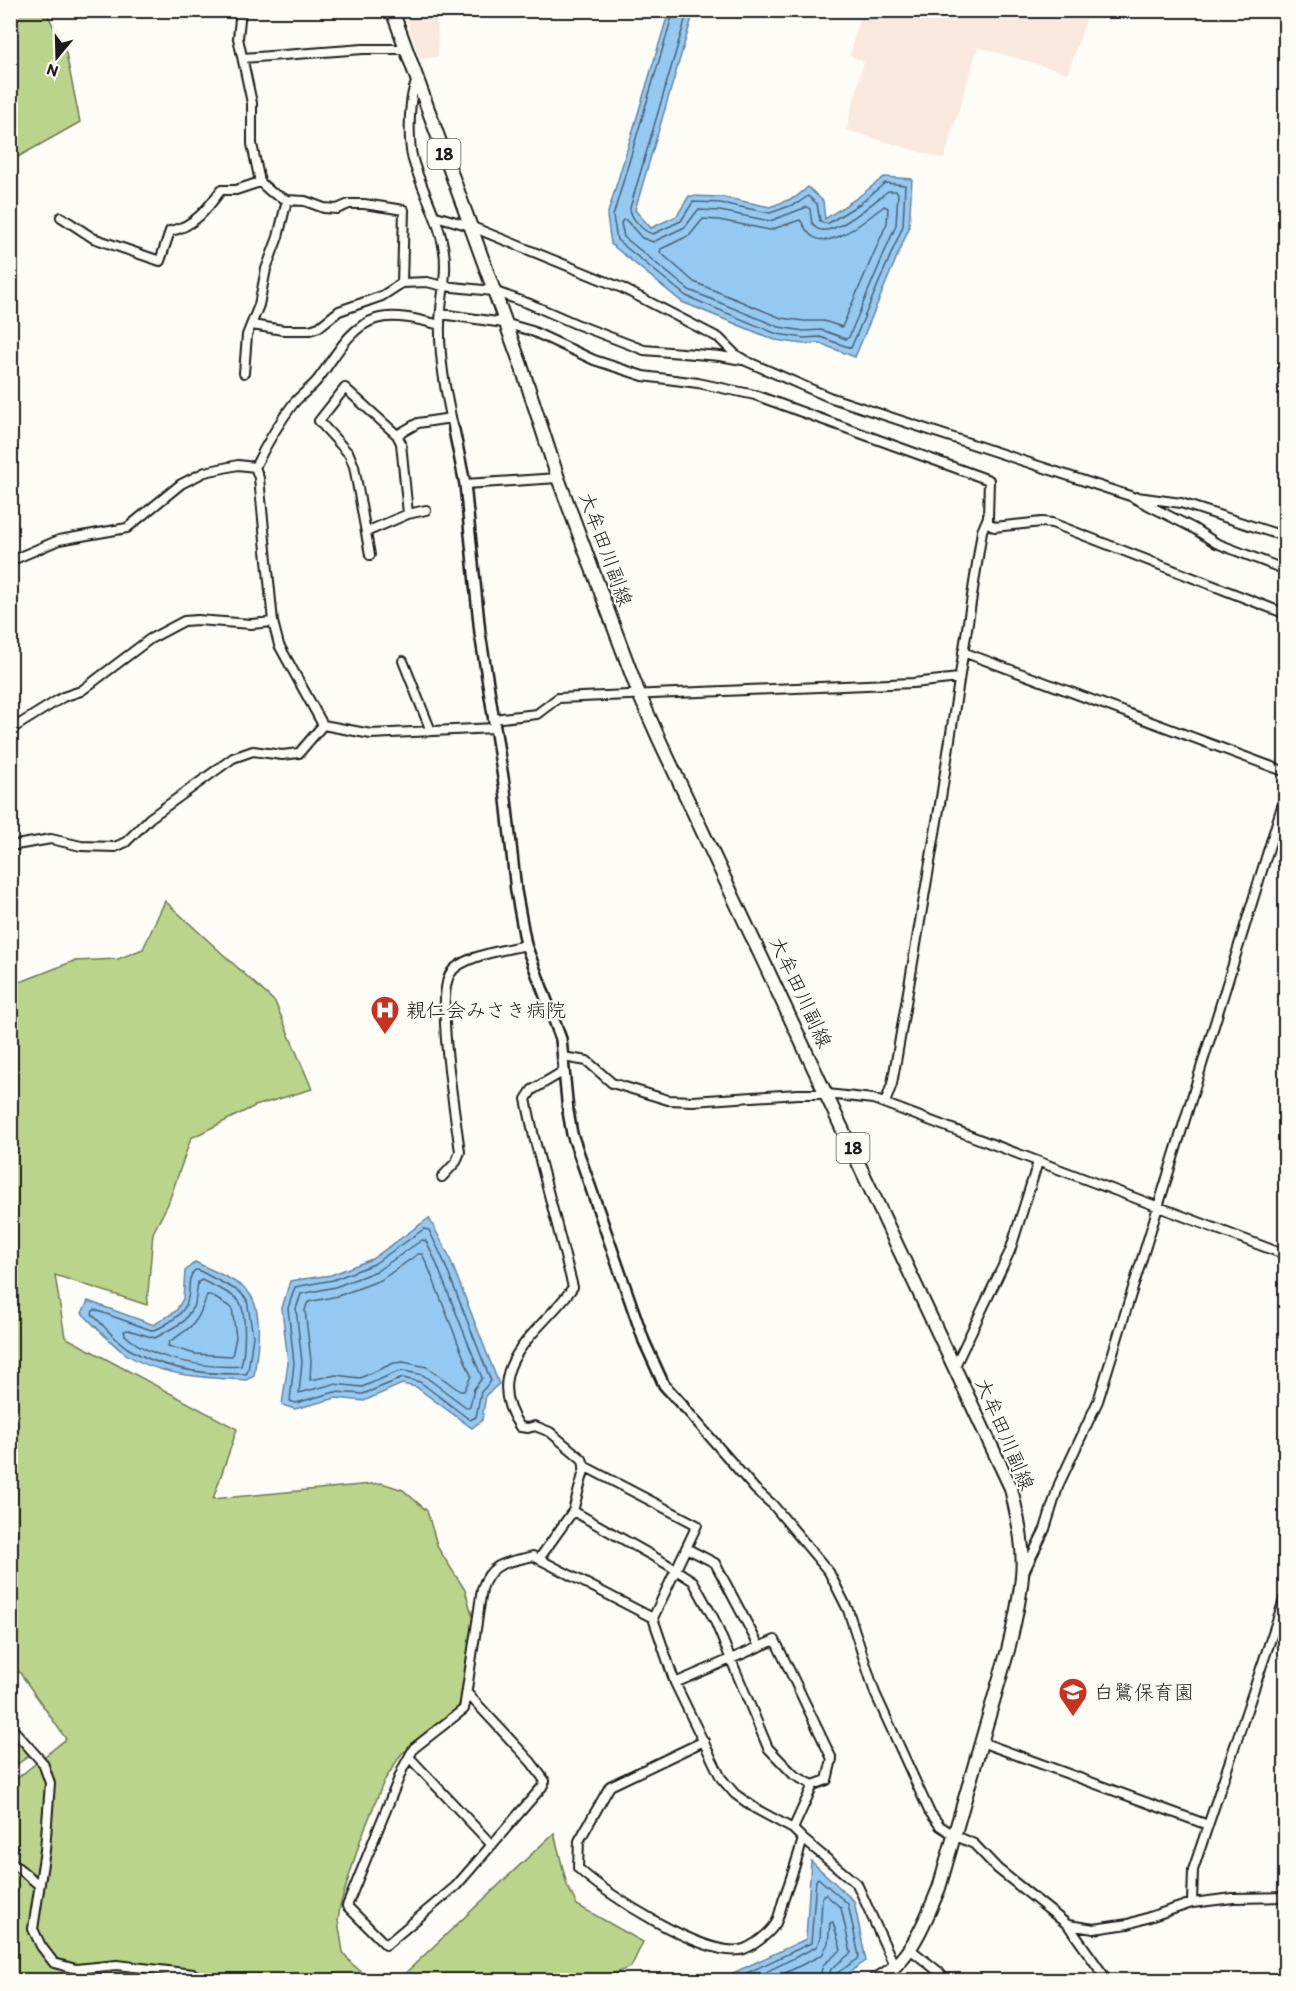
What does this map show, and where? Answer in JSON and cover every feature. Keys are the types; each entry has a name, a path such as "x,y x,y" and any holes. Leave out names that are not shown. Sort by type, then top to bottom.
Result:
{"main road":[{"name":"大牟田川副線","path":"392,10 521,365 558,478 639,694 658,739 1011,1488 1020,1532 1023,1575 1008,1650 939,1888 925,1922 910,1949 895,1967 875,1980"}],"street":[{"path":"241,10 238,38 252,103 252,144 260,182 271,192 287,200 305,201 324,208 337,209 349,204 364,204 404,210 402,283"},
{"path":"243,58 363,50 406,50"},
{"path":"418,79 412,88 410,117 413,159 436,216 445,254 440,325 451,418 465,484 480,633 507,811 516,891 526,945 557,1028 563,1057 572,1134 644,1341 664,1385 829,1572 848,1610 874,1692 929,1811 940,1826 974,1844 998,1869 1068,1925 1107,1980"},
{"path":"61,217 93,238 160,261 170,231 179,230 194,222 222,190 236,190 260,182"},
{"path":"244,373 248,335 259,305 268,263 278,237 287,200"},
{"path":"436,216 470,226 622,288 719,338 736,355 746,361 829,397 1130,496 1193,528 1216,543 1286,570"},
{"path":"252,325 283,330 310,330 319,327 339,311 382,296 402,283 427,282 494,294 530,304 644,350 720,356 746,361"},
{"path":"441,314 503,320 594,360 643,376 698,383 755,395 989,480 988,522 994,527 1052,523 1286,614"},
{"path":"323,725 279,645 273,622 264,514 259,478 255,467 295,402 317,381 348,338 364,324 378,318 396,318 440,325"},
{"path":"370,555 352,460 318,421 345,388 397,435 401,444 408,514"},
{"path":"397,435 418,423 451,418"},
{"path":"10,561 59,540 127,528 181,484 205,472 238,465 255,467"},
{"path":"465,484 558,478"},
{"path":"1130,496 1181,503 1286,537"},
{"path":"366,532 408,514 426,510"},
{"path":"885,1103 892,1084 897,1056 941,798 982,531 988,517"},
{"path":"10,730 63,697 81,691 150,639 184,621 251,624 273,622"},
{"path":"963,652 1286,772"},
{"path":"403,661 432,731"},
{"path":"323,725 372,734 432,731 494,723 537,714 558,698 913,683 959,678"},
{"path":"10,846 51,838 81,846 115,847 126,842 150,818 233,758 253,751 282,755 299,753 323,725"},
{"path":"1023,1575 1046,1529 1059,1484 1098,1401 1286,793"},
{"path":"442,1178 456,1162 460,1152 445,1025 444,997 450,973 466,960 526,945"},
{"path":"563,1057 587,1061 612,1083 668,1100 693,1101 798,1094 827,1094 873,1099 1286,1255"},
{"path":"539,1559 573,1511 584,1466 582,1459 550,1431 535,1426 528,1428 520,1426 512,1415 506,1391 508,1375 519,1349 534,1330 566,1298 573,1287 526,1099 532,1090 564,1071"},
{"path":"955,1366 1010,1251 1038,1162"},
{"path":"584,1466 698,1525 652,1618"},
{"path":"573,1511 693,1581 714,1619 768,1748 794,1774 813,1785"},
{"path":"686,1548 715,1563 759,1647"},
{"path":"467,1693 531,1762 545,1781 456,1886 386,1945 347,1906 403,1768 414,1748 464,1708 482,1589 486,1576 495,1567 533,1556 652,1618 675,1683 721,1778 735,1794 756,1809 794,1829 857,1884 895,1967"},
{"path":"1192,1903 1192,1870 1286,1594"},
{"path":"675,1683 775,1640 832,1759 826,1780 813,1785 794,1829"},
{"path":"10,1726 42,1763 50,1783 45,1850 33,1929 41,1946 54,1963 76,1968 117,1965 193,1974 203,1980"},
{"path":"704,1741 610,1786 579,1841 578,1868 587,1877 639,1912 687,1937 724,1949 741,1950 760,1939 776,1923 803,1839"},
{"path":"981,1742 1208,1825"},
{"path":"409,1757 492,1845"},
{"path":"10,1861 39,1885"},
{"path":"1068,1925 1094,1929 1128,1924 1192,1903 1233,1898 1286,1897"},
{"path":"910,1949 939,1972 945,1980"}],"shaded area":[{"path":"861,10 1089,11 1068,73 978,47 944,159 846,130 864,62 850,55"},
{"path":"403,11 437,11 438,57 420,59"}],"green space":[{"path":"11,10 46,11 66,53 80,122 11,161"},
{"path":"165,901 275,1002 312,1089 255,1106 191,1138 168,1204 153,1233 147,1305 55,1275 65,1337 237,1429 213,1499 382,1483 403,1490 427,1511 438,1548 465,1590 473,1618 470,1682 447,1729 402,1753 384,1781 361,1838 340,1906 338,1920 343,1952 351,1963 364,1974 384,1980 11,1980 10,1784 66,1739 11,1660 11,982 23,981 74,961 118,959 143,949"},
{"path":"10,1717 35,1751 11,1769 10,1769"},
{"path":"554,1833 567,1885 577,1905 643,1942 631,1967 599,1980 395,1980 400,1978"}],"water":[{"path":"669,11 694,11 635,210 651,228 677,216 689,196 722,197 770,207 796,197 808,187 823,201 825,219 884,177 912,179 909,228 855,357 819,343 804,344 775,340 682,302 611,244 607,216"},
{"path":"429,1218 448,1254 499,1384 486,1395 482,1420 472,1428 416,1387 402,1384 364,1401 336,1398 295,1409 282,1405 288,1363 282,1308 290,1281 331,1275 372,1259"},
{"path":"195,1262 239,1284 251,1295 258,1317 257,1355 254,1376 246,1380 182,1374 136,1360 123,1352 82,1313 88,1301 154,1325 176,1311 183,1299 185,1271"},
{"path":"811,1861 854,1901 866,1961 838,1980 718,1980 806,1939"}],"place":[{"name":"親仁会みさき病院","path":"385,1036"},
{"name":"白鷺保育園","path":"1073,1718"}]}
